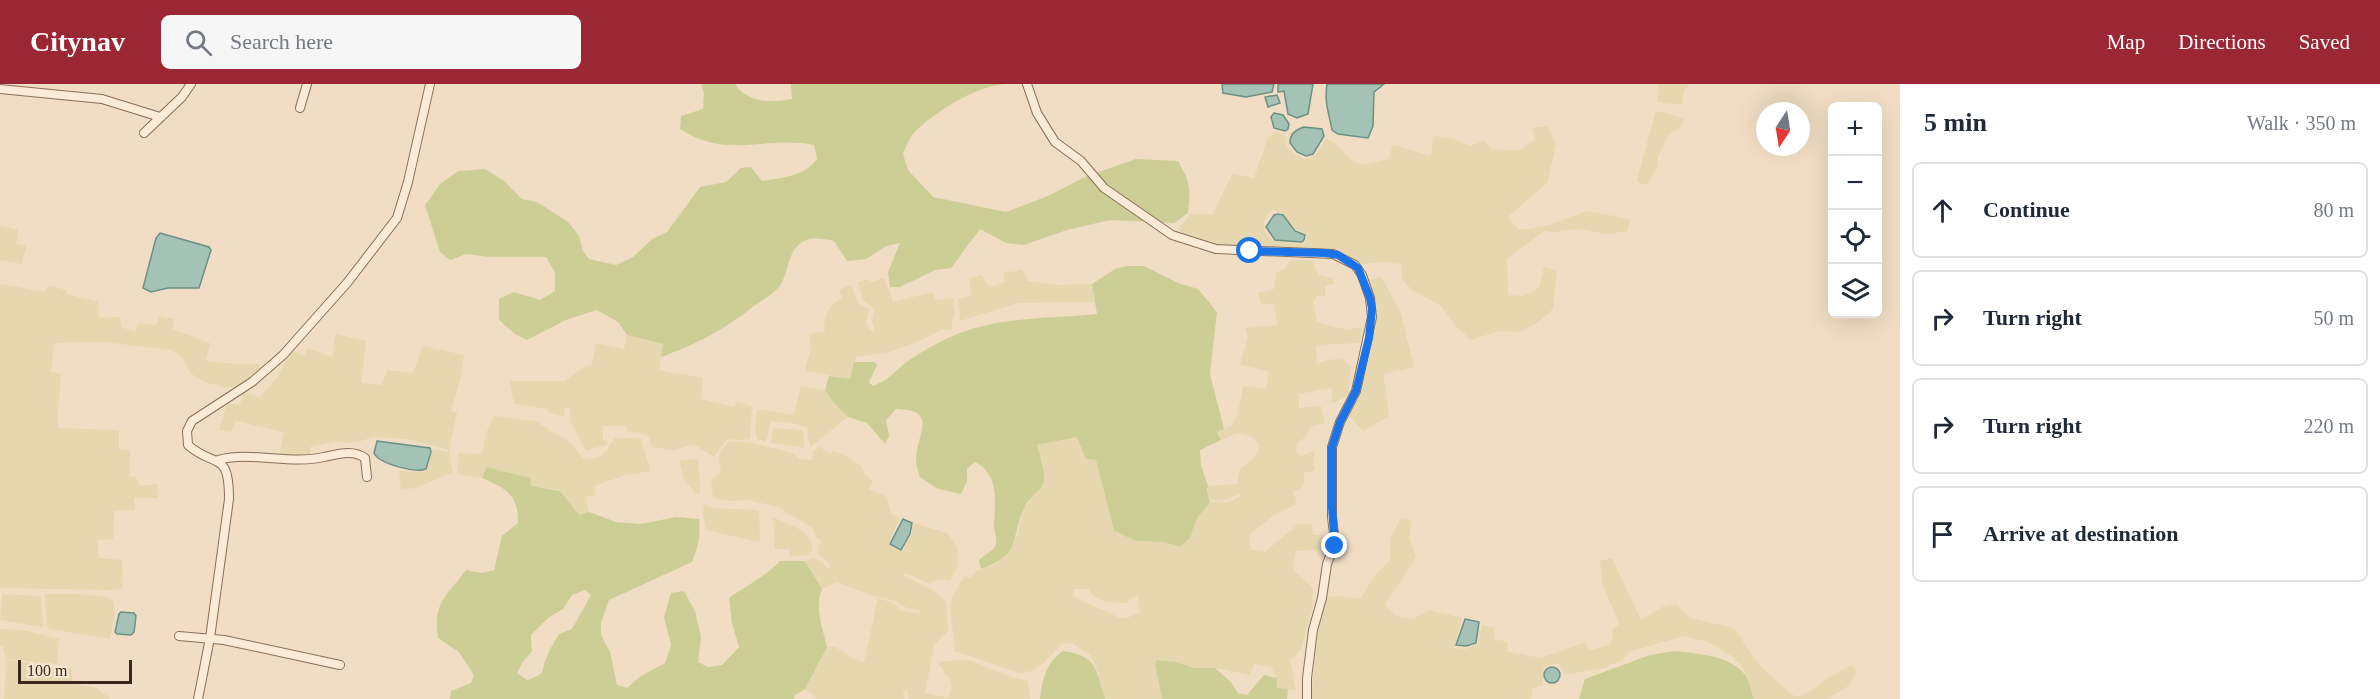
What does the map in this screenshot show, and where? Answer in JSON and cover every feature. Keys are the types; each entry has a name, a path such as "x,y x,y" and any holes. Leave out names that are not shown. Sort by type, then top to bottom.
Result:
{"street":[{"path":"144,133 182,97 191,84"},
{"path":"300,108 307,84"},
{"path":"198,699 210,638 229,499 229,479 223,465 218,460 195,452 188,445 187,431 192,421 252,382 283,355 347,283 397,218 408,182 430,84"},
{"path":"1027,84 1036,113 1055,142 1080,161 1104,188 1172,235 1216,249 1333,254 1355,266 1362,275 1372,304 1372,316 1356,391 1340,422 1332,447 1332,517 1335,543 1327,564 1322,598 1313,630 1307,678 1307,699"},
{"path":"0,89 102,99 160,117"},
{"path":"218,460 231,457 304,461 350,453 365,458 367,477"},
{"path":"179,636 210,638 256,646 340,665"}],"shaded area":[{"path":"1222,84 1274,84 1272,92 1246,97 1223,93"},
{"path":"1278,84 1313,84 1308,114 1297,118 1288,114 1284,91 1278,92"},
{"path":"1327,84 1384,84 1374,92 1373,126 1368,138 1338,134 1332,130 1326,102"},
{"path":"1656,84 1689,84 1684,91 1682,105 1657,102 1659,86"},
{"path":"1277,95 1280,103 1268,107 1265,97"},
{"path":"1656,111 1684,118 1682,125 1669,134 1658,157 1657,168 1647,185 1637,182"},
{"path":"1274,113 1283,115 1289,124 1288,129 1285,131 1274,128 1271,117"},
{"path":"1547,126 1556,144 1547,183 1508,217 1518,229 1549,225 1587,211 1630,219 1627,231 1606,234 1578,229 1544,231 1507,259 1508,295 1523,296 1539,288 1544,267 1557,271 1553,309 1537,323 1519,332 1499,331 1471,340 1457,327 1441,306 1412,290 1402,279 1401,264 1385,262 1362,264 1340,251 1221,246 1186,236 1178,229 1191,214 1212,215 1232,174 1254,178 1268,137 1276,132 1285,136 1286,145 1294,154 1305,159 1316,155 1326,139 1334,142 1352,161 1364,165 1388,159 1393,145 1431,156 1433,136 1453,139 1470,146 1484,141 1492,149 1518,151 1535,140 1532,128","holes":["1273,210 1281,212 1289,224 1307,234 1307,241 1303,244 1272,240 1265,232 1263,224 1267,215"]},
{"path":"1304,127 1322,129 1324,136 1313,154 1306,156 1297,152 1290,143 1294,132"},
{"path":"1274,215 1283,215 1295,231 1305,235 1302,242 1275,240 1266,227"},
{"path":"0,226 18,230 16,244 26,246 22,264 0,260"},
{"path":"160,233 209,247 211,250 199,288 168,288 151,292 143,288 156,238"},
{"path":"1290,260 1312,260 1318,275 1332,278 1334,284 1325,286 1325,296 1317,296 1313,302 1317,322 1347,330 1363,329 1360,343 1316,345 1317,364 1327,360 1342,359 1351,366 1348,395 1336,402 1331,402 1333,391 1330,388 1299,394 1299,408 1321,406 1325,423 1313,425 1303,439 1297,443 1296,452 1301,457 1315,452 1313,461 1315,470 1304,473 1302,487 1293,492 1295,505 1275,514 1249,535 1251,550 1265,552 1298,524 1312,524 1313,535 1325,535 1327,547 1325,549 1296,551 1293,566 1295,572 1313,588 1312,608 1301,649 1295,657 1290,659 1296,690 1276,688 1277,678 1271,667 1254,664 1250,675 1215,668 1194,668 1176,662 1155,664 1162,699 1105,699 1097,668 1090,655 1072,643 1061,644 1045,662 1032,671 1019,673 955,651 950,608 953,595 964,576 970,578 977,571 994,564 1017,537 1024,507 1042,486 1044,467 1037,445 1077,437 1086,459 1096,460 1114,531 1136,541 1164,542 1180,547 1190,538 1197,518 1210,502 1229,502 1239,497 1242,492 1228,499 1216,501 1209,499 1208,486 1237,484 1240,469 1252,460 1258,451 1259,444 1252,437 1237,433 1221,440 1217,432 1231,426 1237,417 1243,386 1266,389 1269,371 1240,365 1248,337 1246,328 1277,325 1274,303 1261,305 1258,293 1274,289 1277,272 1286,268","holes":["1074,589 1089,589 1092,595 1101,600 1119,603 1127,603 1138,595 1141,612 1127,618 1120,618 1074,597"]},
{"path":"1022,270 1028,281 1057,285 1092,284 1095,302 1018,303 960,321 958,299 972,295 969,278 982,275 989,287 1005,282 1003,273"},
{"path":"1381,277 1400,311 1414,367 1383,374 1389,416 1363,431 1348,415 1368,358 1375,323 1376,309 1368,280"},
{"path":"884,278 893,302 933,292 935,300 953,298 955,315 952,320 952,330 944,329 890,352 856,357 850,379 805,371 811,347 809,334 825,331 824,321 830,307 842,298 839,290 851,285 858,303 869,309 866,324 870,330 875,331 872,321 874,309 863,300 858,282 868,279 871,282"},
{"path":"0,284 45,292 49,286 67,290 66,294 98,302 99,318 120,317 121,327 135,332 138,323 156,325 160,316 174,319 172,329 210,343 206,361 257,364 263,370 238,387 223,387 205,382 190,373 183,358 171,350 104,342 54,343 51,372 61,374 58,428 119,430 119,449 130,451 129,476 136,477 140,486 157,484 158,498 134,498 135,510 114,511 113,539 97,540 99,558 121,560 122,588 111,590 0,588"},
{"path":"336,334 366,341 361,383 382,385 387,370 413,373 423,346 464,355 461,377 451,411 457,412 449,450 406,439 373,437 358,442 338,441 310,447 311,458 279,456 284,432 236,421 231,432 219,430 227,403 240,405 243,393 260,397 278,376 291,350 305,356 307,348 332,357"},
{"path":"627,335 663,344 659,370 703,378 701,399 734,407 737,402 752,406 750,439 727,439 714,457 694,444 674,450 652,447 648,435 628,432 626,426 603,426 603,440 607,441 607,445 586,450 570,421 570,408 565,407 564,417 548,412 546,409 514,404 510,381 565,381 583,367 592,365 596,343 624,349"},
{"path":"801,386 825,390 848,417 810,447 807,428 793,423 771,421 766,442 757,439 755,429 757,409 794,415"},
{"path":"494,416 535,421 571,443 583,458 593,459 602,456 615,438 641,438 650,471 623,476 594,486 596,495 586,497 589,512 579,515 560,491 531,486 486,467 482,478 457,474 459,453 482,454 486,433"},
{"path":"773,428 803,430 804,448 771,443"},
{"path":"377,441 430,448 426,469 406,469 383,461 374,453"},
{"path":"730,441 753,443 793,453 799,459 812,460 812,452 819,447 830,453 834,451 844,455 861,466 873,482 869,489 887,497 891,514 900,518 888,544 902,552 912,534 913,523 947,533 957,547 958,567 950,581 939,579 930,584 905,573 903,575 933,590 946,601 948,631 934,645 925,693 948,698 952,688 951,681 939,662 961,660 971,661 1028,681 1030,699 909,699 907,689 903,690 904,699 817,699 805,689 827,647 835,647 864,662 878,598 893,603 902,611 920,613 922,611 907,608 894,601 867,594 837,582 822,589 805,561 814,558 822,562 829,570 830,566 826,560 818,555 818,546 822,541 816,537 812,528 778,507 748,500 729,501 713,498 711,479 721,472 720,451"},
{"path":"433,449 449,452 453,472 417,488 401,489 399,471 426,472"},
{"path":"698,459 700,495 684,480 679,460"},
{"path":"704,504 712,508 759,510 760,542 706,530"},
{"path":"773,517 803,531 812,543 812,550 808,555 789,557 789,549 775,549"},
{"path":"903,519 912,523 910,534 901,550 890,544"},
{"path":"1400,519 1412,520 1409,536 1416,557 1385,605 1396,616 1413,619 1429,610 1462,618 1454,648 1466,649 1478,644 1482,625 1495,628 1494,639 1508,642 1507,651 1541,658 1584,643 1590,650 1607,646 1613,639 1612,630 1619,624 1602,582 1600,561 1612,558 1641,620 1662,607 1677,604 1690,618 1734,628 1758,664 1791,694 1798,697 1804,695 1839,671 1853,665 1857,672 1847,687 1827,699 1754,699 1742,666 1730,655 1708,642 1683,636 1629,652 1624,659 1604,668 1564,675 1559,663 1543,667 1543,685 1533,688 1531,699 1311,699 1318,630 1326,597 1361,599 1374,576 1390,560 1390,539"},
{"path":"2,594 41,596 43,627 0,620"},
{"path":"45,594 106,597 113,601 115,613 110,639 49,629 47,626"},
{"path":"121,612 134,613 136,616 134,632 131,635 115,632"},
{"path":"1465,619 1479,622 1476,643 1466,646 1456,645"},
{"path":"0,629 23,630 59,639 57,664 6,659 3,646 0,646"},
{"path":"6,660 71,668 73,683 96,688 111,699 4,699"},
{"path":"1552,667 1558,669 1560,675 1558,681 1552,683 1546,681 1544,675 1546,669"}],"green space":[{"path":"701,84 735,84 746,95 753,98 776,101 792,99 791,84 1005,84 981,90 956,101 922,125 911,137 903,154 908,170 933,197 1006,212 1048,196 1087,176 1136,159 1178,161 1189,186 1188,213 1174,223 1110,220 1067,230 1024,245 1006,243 980,229 951,268 935,270 900,287 890,287 888,272 900,243 886,246 866,259 847,261 834,241 809,239 799,244 794,250 781,284 771,294 710,336 661,357 663,344 627,335 618,322 597,310 566,320 527,340 515,334 499,320 499,299 514,292 540,300 555,291 555,272 546,257 489,257 466,254 450,260 440,252 425,205 440,184 458,171 485,169 504,181 522,199 537,202 568,222 579,236 583,251 589,259 616,265 633,257 652,239 667,232 700,187 726,182 741,168 751,167 762,181 785,177 800,173 817,159 814,145 779,143 730,145 697,138 680,129 681,116 703,109 704,93"},
{"path":"1126,266 1144,266 1178,283 1198,289 1217,312 1210,374 1224,429 1217,432 1221,440 1200,450 1201,466 1208,486 1210,502 1197,518 1190,538 1180,547 1164,542 1136,541 1114,531 1096,460 1086,459 1077,437 1037,445 1044,474 1042,485 1025,506 1009,552 981,569 979,560 993,550 996,542 994,490 989,474 975,462 967,469 967,481 961,494 938,489 920,477 918,470 916,459 922,424 917,413 896,409 886,420 889,436 885,444 867,423 848,417 833,402 825,390 829,376 850,379 854,362 875,362 877,365 869,382 873,386 886,380 924,351 964,332 1001,322 1097,314 1092,284 1115,269"},
{"path":"486,467 530,478 531,486 560,491 579,515 589,512 616,522 641,524 676,517 699,519 700,530 692,562 609,600 601,623 601,635 610,652 617,685 627,688 641,676 665,663 671,645 664,617 671,593 684,591 695,611 701,637 698,662 708,667 722,665 739,647 732,623 729,598 780,561 805,561 822,589 819,611 827,647 805,689 795,695 794,699 450,699 451,691 471,683 474,675 459,652 438,638 439,608 466,570 482,573 494,570 502,536 518,523 516,505 509,493 482,478","holes":["585,590 591,595 572,629 559,634 548,653 541,674 527,680 517,673 532,651 531,635 548,618 563,609 572,595"]},
{"path":"1063,651 1083,657 1094,666 1105,699 1040,699 1046,672 1052,661"},
{"path":"1675,651 1714,657 1732,664 1746,676 1754,699 1579,699 1585,679 1650,655"},
{"path":"1157,660 1176,662 1194,668 1215,668 1231,682 1238,693 1247,695 1264,675 1277,678 1277,688 1288,689 1287,699 1162,699 1155,664"}],"route":[{"path":"1250,251 1338,255 1359,271 1372,304 1369,338 1358,375 1356,391 1340,422 1331,451 1335,546"}]}
